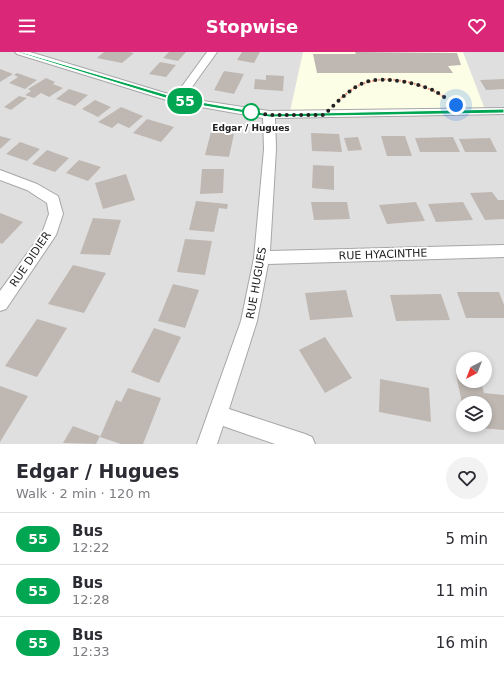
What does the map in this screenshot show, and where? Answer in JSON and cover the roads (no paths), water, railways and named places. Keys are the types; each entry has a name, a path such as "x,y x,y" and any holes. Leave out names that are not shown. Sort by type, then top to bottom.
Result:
{"street":[{"path":"20,52 177,100 269,115 504,111"},
{"path":"177,100 212,52"},
{"name":"RUE HUGUES","path":"207,444 216,414 250,321 262,258 270,149 269,115"},
{"name":"RUE DIDIER","path":"0,175 32,187 53,200 56,214 49,235 0,304"},
{"name":"RUE HYACINTHE","path":"262,258 504,251"},
{"path":"216,414 305,444"}],"place":[{"name":"Edgar / Hugues","path":"251,112"}]}
